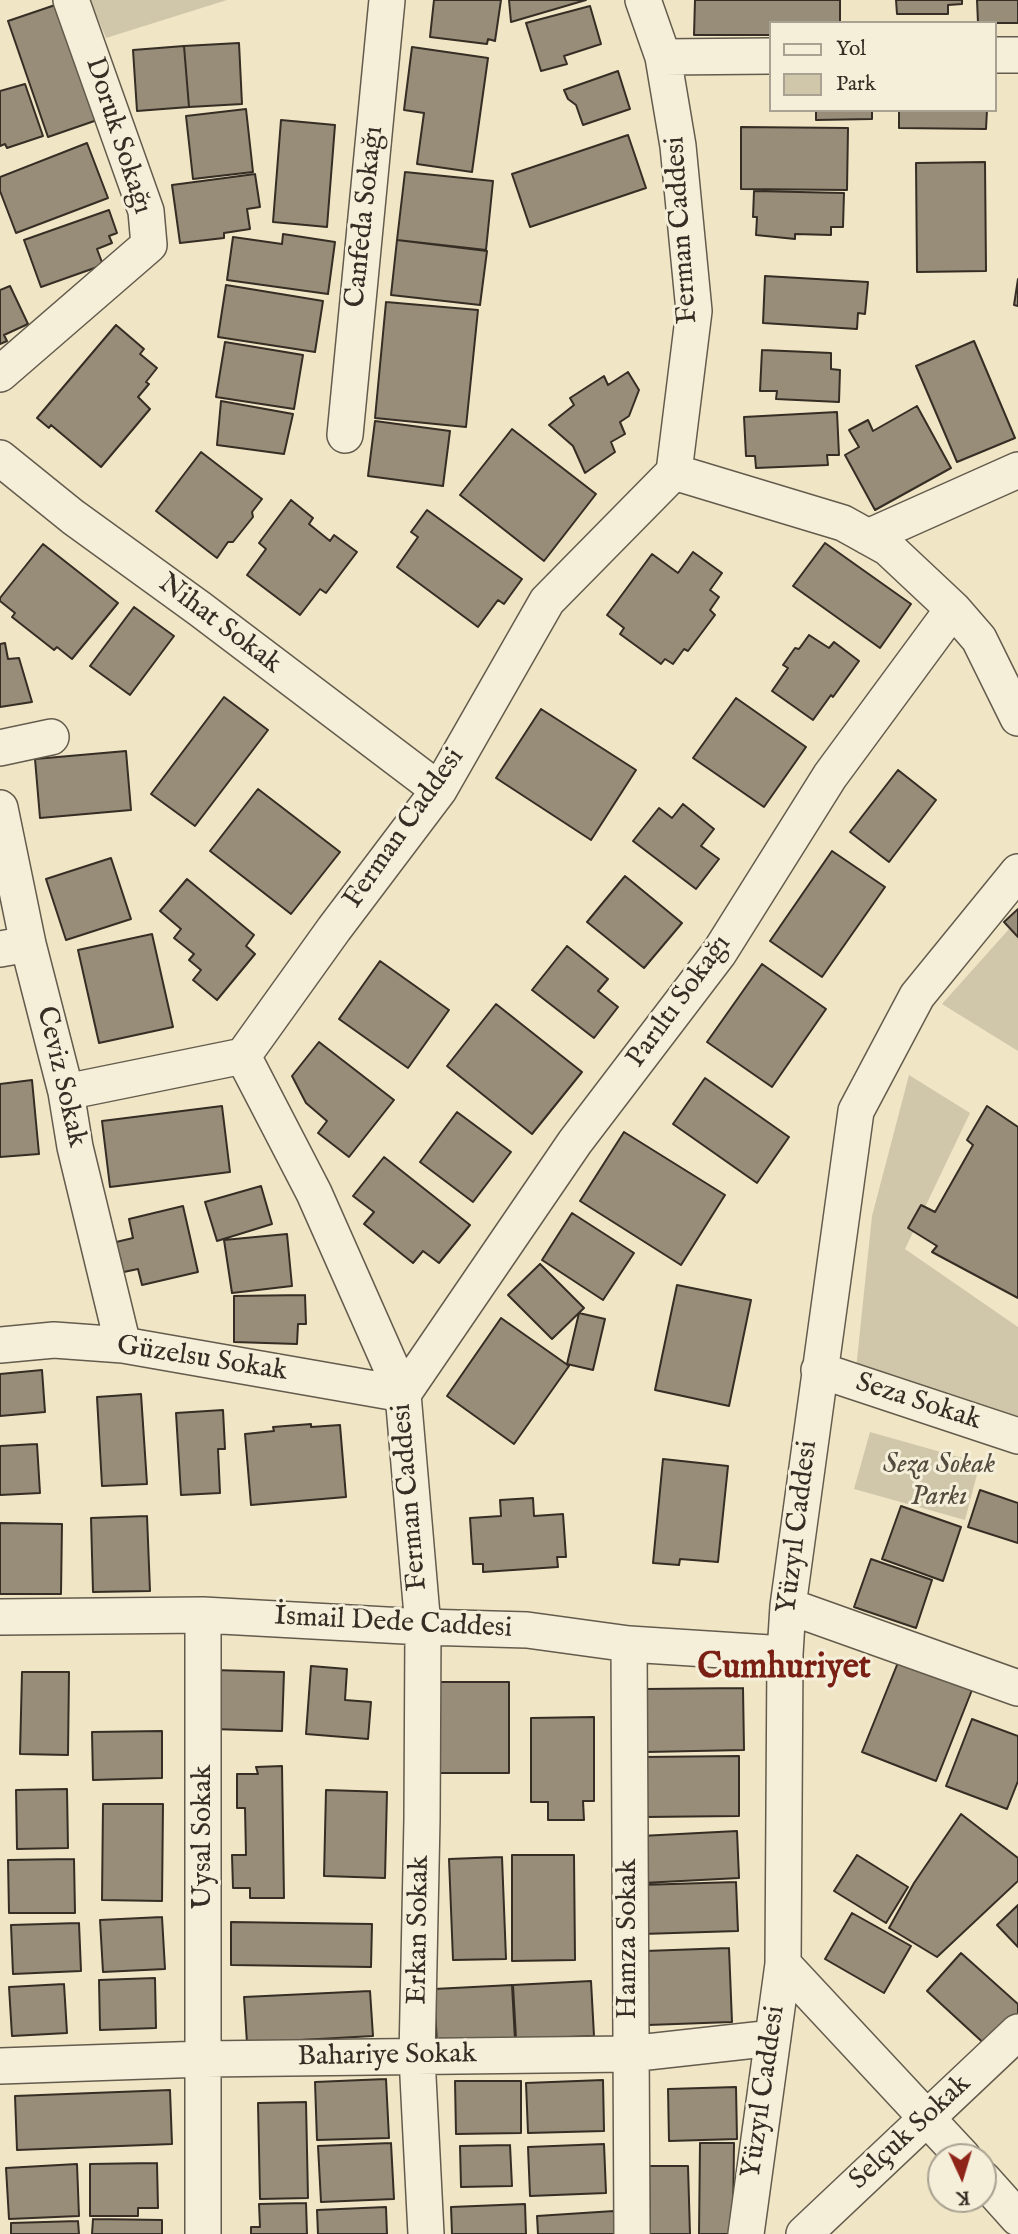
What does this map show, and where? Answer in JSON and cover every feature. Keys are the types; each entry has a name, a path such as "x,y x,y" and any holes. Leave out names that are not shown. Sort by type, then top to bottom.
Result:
{"street":[{"name":"Doruk Sokağı","path":"0,374 149,245 146,211 71,0"},
{"name":"Canfeda Sokağı","path":"345,435 387,0"},
{"name":"Ferman Caddesi","path":"423,1627 403,1394 314,1193 243,1056 439,790 547,601 674,472 694,312 678,146 663,57 643,0"},
{"path":"997,55 1018,55"},
{"path":"663,57 769,56"},
{"name":"Nihat Sokak","path":"0,458 72,517 201,609 439,790"},
{"path":"869,537 1018,470"},
{"path":"674,472 843,523 888,548 953,609 979,639 1018,718"},
{"name":"Parıltı Sokağı","path":"403,1394 575,1142 719,953 830,776 953,609"},
{"path":"0,747 51,737"},
{"name":"Ceviz Sokak","path":"0,808 14,947 65,1092 75,1147 123,1345"},
{"name":"Yüzyıl Caddesi","path":"746,2234 783,1964 785,1654 788,1606 856,1111 917,996 1018,872"},
{"path":"65,1092 243,1056"},
{"name":"Güzelsu Sokak","path":"0,1345 54,1340 123,1345 403,1394"},
{"name":"Seza Sokak","path":"819,1370 1018,1436"},
{"path":"788,1606 1018,1688"},
{"name":"İsmail Dede Caddesi","path":"0,1617 203,1615 527,1630 629,1644 785,1654"},
{"name":"Uysal Sokak","path":"203,1615 203,2234"},
{"name":"Erkan Sokak","path":"423,1627 417,2057 426,2234"},
{"name":"Hamza Sokak","path":"629,1644 632,2234"},
{"path":"783,1964 950,2143"},
{"name":"Selçuk Sokak","path":"804,2234 1018,2032"},
{"name":"Bahariye Sokak","path":"0,2066 204,2059 629,2054 773,2038"},
{"path":"997,2195 1018,2218"}],"green space":[{"path":"90,0 227,0 106,38"},
{"path":"1018,919 1018,1051 942,1004"},
{"path":"909,1075 970,1113 905,1249 1018,1327 1018,1419 856,1369 872,1216"},
{"name":"Seza Sokak Parkı","path":"870,1432 980,1463 965,1520 854,1489"}],"building":[{"path":"434,0 501,0 495,41 488,39 487,44 430,37"},
{"path":"509,0 586,0 511,22"},
{"path":"695,0 840,0 840,21 769,21 769,35 694,35"},
{"path":"896,0 962,0 962,4 948,5 948,14 897,14"},
{"path":"977,0 1018,0 1018,23 978,21"},
{"path":"64,2 103,118 48,137 8,21"},
{"path":"590,6 601,44 564,56 567,64 541,71 526,23"},
{"path":"239,43 242,104 189,107 184,46"},
{"path":"184,46 189,107 137,111 133,50"},
{"path":"412,47 488,58 472,172 417,164 424,113 404,110"},
{"path":"618,71 630,109 583,125 576,105 568,99 564,90"},
{"path":"25,84 43,136 7,148 5,144 0,146 0,91"},
{"path":"246,109 253,172 193,179 186,116"},
{"path":"816,112 872,112 872,119 816,120"},
{"path":"899,112 987,112 986,129 899,128"},
{"path":"281,120 335,125 327,227 273,222"},
{"path":"741,127 848,128 847,190 741,189"},
{"path":"628,135 646,188 530,227 512,174"},
{"path":"87,143 108,198 16,233 0,191 0,177"},
{"path":"985,162 986,271 917,272 916,163"},
{"path":"405,172 493,181 486,250 397,240"},
{"path":"255,174 260,207 247,209 250,229 224,233 224,238 180,243 172,185"},
{"path":"754,191 844,193 843,227 831,227 831,235 795,234 795,239 756,235 757,217 753,217"},
{"path":"109,210 117,233 109,236 112,243 97,249 103,265 41,287 24,240"},
{"path":"283,234 335,242 328,294 227,280 233,237 282,244"},
{"path":"397,240 487,251 480,305 391,295"},
{"path":"765,276 868,282 865,314 858,313 857,329 763,323"},
{"path":"1018,279 1018,306 1014,305"},
{"path":"226,285 323,301 315,352 218,337"},
{"path":"10,286 28,324 4,335 7,341 0,344 0,290"},
{"path":"386,302 478,310 466,427 375,418"},
{"path":"116,325 144,349 140,354 157,368 138,397 150,409 101,467 51,425 49,428 37,418"},
{"path":"974,341 1015,438 957,462 916,366"},
{"path":"225,342 303,355 294,409 216,397"},
{"path":"762,350 831,353 831,369 840,370 839,402 776,399 777,391 760,391"},
{"path":"628,372 639,390 629,416 620,422 625,434 611,442 615,452 585,473 573,446 549,425 574,405 570,398 604,376 608,385"},
{"path":"221,401 293,414 284,454 217,445"},
{"path":"917,406 951,468 875,510 845,455 859,447 849,430 868,420 873,431"},
{"path":"837,412 839,455 827,455 828,465 756,468 755,456 746,456 744,417"},
{"path":"375,421 450,431 443,486 368,476"},
{"path":"512,429 596,494 544,561 460,495"},
{"path":"201,452 262,499 252,512 253,517 233,542 228,542 217,558 156,511"},
{"path":"291,500 313,518 309,524 330,541 334,535 357,552 326,593 320,589 300,615 247,575 266,549 259,543"},
{"path":"427,510 522,579 504,604 498,600 478,627 397,567 418,537 411,532"},
{"path":"825,543 911,604 880,648 793,586"},
{"path":"43,544 118,603 72,659 57,647 54,650 12,617 15,613 0,601"},
{"path":"693,552 722,573 710,590 719,597 710,610 715,615 688,651 684,649 673,664 665,659 661,664 620,634 624,628 607,615 652,554 678,573"},
{"path":"134,607 174,636 130,695 90,666"},
{"path":"809,635 829,648 834,642 859,661 813,720 772,691 788,668 783,665"},
{"path":"5,643 8,659 19,658 32,702 0,707 0,644"},
{"path":"224,697 268,730 195,826 151,794"},
{"path":"736,698 806,747 764,807 693,758"},
{"path":"541,709 636,770 591,840 496,778"},
{"path":"126,751 131,810 40,818 35,759"},
{"path":"898,770 936,800 889,862 850,832"},
{"path":"258,789 340,852 291,914 210,851"},
{"path":"683,804 714,829 701,846 719,859 696,889 633,841 659,808 672,818"},
{"path":"832,851 885,887 822,977 770,941"},
{"path":"111,858 131,919 66,940 46,879"},
{"path":"625,876 682,923 644,968 587,922"},
{"path":"187,879 254,935 246,946 255,954 217,1000 193,980 201,970 189,960 194,954 174,938 181,929 160,911"},
{"path":"1018,909 1018,937 1004,922"},
{"path":"152,934 173,1027 99,1043 78,950"},
{"path":"567,946 608,979 598,991 618,1007 594,1038 532,990"},
{"path":"380,961 449,1010 408,1068 339,1019"},
{"path":"762,964 826,1009 772,1087 707,1042"},
{"path":"496,1004 582,1072 532,1134 447,1066"},
{"path":"319,1042 394,1100 349,1157 318,1133 327,1121 306,1103 292,1076"},
{"path":"705,1078 789,1137 757,1183 673,1124"},
{"path":"32,1080 39,1154 0,1157 0,1084"},
{"path":"222,1106 230,1172 110,1187 102,1121"},
{"path":"987,1106 1018,1127 1018,1298 932,1252 937,1246 908,1228 921,1205 935,1212 973,1145 967,1140"},
{"path":"457,1112 511,1152 473,1202 420,1162"},
{"path":"624,1132 725,1195 681,1265 580,1201"},
{"path":"384,1157 470,1225 439,1263 423,1251 413,1263 364,1224 374,1212 353,1196"},
{"path":"261,1186 272,1224 217,1241 205,1202"},
{"path":"183,1206 198,1272 142,1285 138,1269 119,1273 112,1243 133,1238 129,1219"},
{"path":"572,1213 634,1253 603,1300 542,1260"},
{"path":"287,1234 292,1286 232,1293 224,1240"},
{"path":"540,1264 584,1308 552,1339 508,1295"},
{"path":"677,1285 751,1300 729,1406 655,1390"},
{"path":"305,1295 306,1324 298,1324 297,1344 234,1342 234,1296"},
{"path":"579,1313 605,1319 593,1370 567,1364"},
{"path":"501,1318 569,1366 514,1444 447,1396"},
{"path":"42,1370 45,1412 0,1416 0,1374"},
{"path":"141,1394 147,1484 102,1486 97,1397"},
{"path":"223,1410 225,1449 218,1449 220,1493 181,1495 176,1413"},
{"path":"311,1424 311,1427 340,1425 346,1497 251,1505 245,1434 274,1431 273,1427"},
{"path":"37,1444 40,1493 0,1495 0,1446"},
{"path":"663,1459 728,1466 718,1562 680,1559 679,1565 653,1563"},
{"path":"980,1490 1018,1503 1018,1543 968,1527"},
{"path":"533,1498 534,1516 563,1514 566,1557 557,1557 558,1567 483,1572 483,1564 473,1564 470,1518 501,1516 500,1500"},
{"path":"901,1506 961,1527 943,1581 882,1559"},
{"path":"147,1516 150,1591 93,1592 91,1518"},
{"path":"0,1523 62,1524 61,1594 0,1594"},
{"path":"871,1559 932,1580 916,1628 854,1607"},
{"path":"899,1660 972,1690 936,1781 862,1752"},
{"path":"311,1666 347,1669 345,1700 371,1702 368,1739 306,1734"},
{"path":"213,1670 284,1672 282,1731 211,1729"},
{"path":"22,1672 69,1672 68,1755 20,1754"},
{"path":"435,1682 509,1682 509,1773 435,1773"},
{"path":"743,1688 744,1750 646,1752 645,1689"},
{"path":"594,1717 594,1801 583,1801 584,1820 548,1820 548,1802 531,1802 531,1718"},
{"path":"972,1719 1018,1736 1018,1781 1007,1809 946,1786"},
{"path":"162,1731 162,1778 93,1780 92,1732"},
{"path":"739,1756 739,1816 644,1817 643,1757"},
{"path":"282,1766 284,1898 250,1898 250,1888 233,1888 232,1855 246,1855 245,1808 237,1808 237,1774 258,1774 256,1767"},
{"path":"67,1789 68,1848 17,1849 16,1790"},
{"path":"326,1790 387,1792 385,1878 324,1876"},
{"path":"103,1804 163,1804 162,1901 102,1900"},
{"path":"961,1814 1018,1858 1018,1881 937,1957 889,1928 914,1883"},
{"path":"737,1831 739,1878 643,1883 641,1836"},
{"path":"512,1855 574,1855 575,1960 512,1961"},
{"path":"857,1855 908,1887 886,1923 834,1891"},
{"path":"502,1857 506,1959 453,1960 449,1859"},
{"path":"74,1859 75,1913 9,1913 8,1860"},
{"path":"736,1882 738,1931 642,1934 640,1885"},
{"path":"1018,1905 1018,1947 997,1925"},
{"path":"852,1913 911,1946 884,1993 825,1959"},
{"path":"162,1917 165,1969 103,1972 100,1920"},
{"path":"231,1922 372,1924 371,1967 231,1965"},
{"path":"79,1923 81,1971 13,1974 11,1925"},
{"path":"729,1948 732,2022 648,2025 645,1951"},
{"path":"961,1953 1018,2004 1018,2016 989,2048 927,1991"},
{"path":"155,1978 156,2028 100,2030 99,1980"},
{"path":"591,1981 594,2036 516,2039 513,1985"},
{"path":"64,1984 67,2033 12,2036 9,1987"},
{"path":"512,1985 515,2040 437,2044 434,1989"},
{"path":"370,1991 373,2036 247,2043 244,1997"},
{"path":"386,2079 389,2138 317,2140 315,2082"},
{"path":"603,2080 604,2131 528,2133 526,2083"},
{"path":"455,2081 521,2081 521,2133 456,2134"},
{"path":"736,2087 737,2139 669,2141 668,2089"},
{"path":"170,2090 172,2144 17,2150 15,2096"},
{"path":"306,2102 308,2198 260,2199 258,2103"},
{"path":"391,2143 394,2199 321,2202 318,2146"},
{"path":"700,2143 734,2143 731,2234 699,2234"},
{"path":"604,2144 606,2193 530,2196 528,2147"},
{"path":"510,2145 512,2186 461,2187 460,2146"},
{"path":"157,2163 158,2208 138,2208 138,2216 90,2216 90,2164"},
{"path":"77,2164 79,2216 9,2219 6,2168"},
{"path":"649,2166 688,2166 690,2234 650,2234"},
{"path":"306,2203 307,2234 251,2234 251,2227 260,2227 259,2204"},
{"path":"525,2204 526,2234 452,2234 451,2207"},
{"path":"386,2207 387,2234 318,2234 317,2210"},
{"path":"614,2211 615,2234 538,2234 537,2216"},
{"path":"93,2219 162,2220 162,2234 92,2234"},
{"path":"78,2221 79,2234 11,2234 11,2223"}],"district":[{"name":"Cumhuriyet","path":"784,1670"}]}
